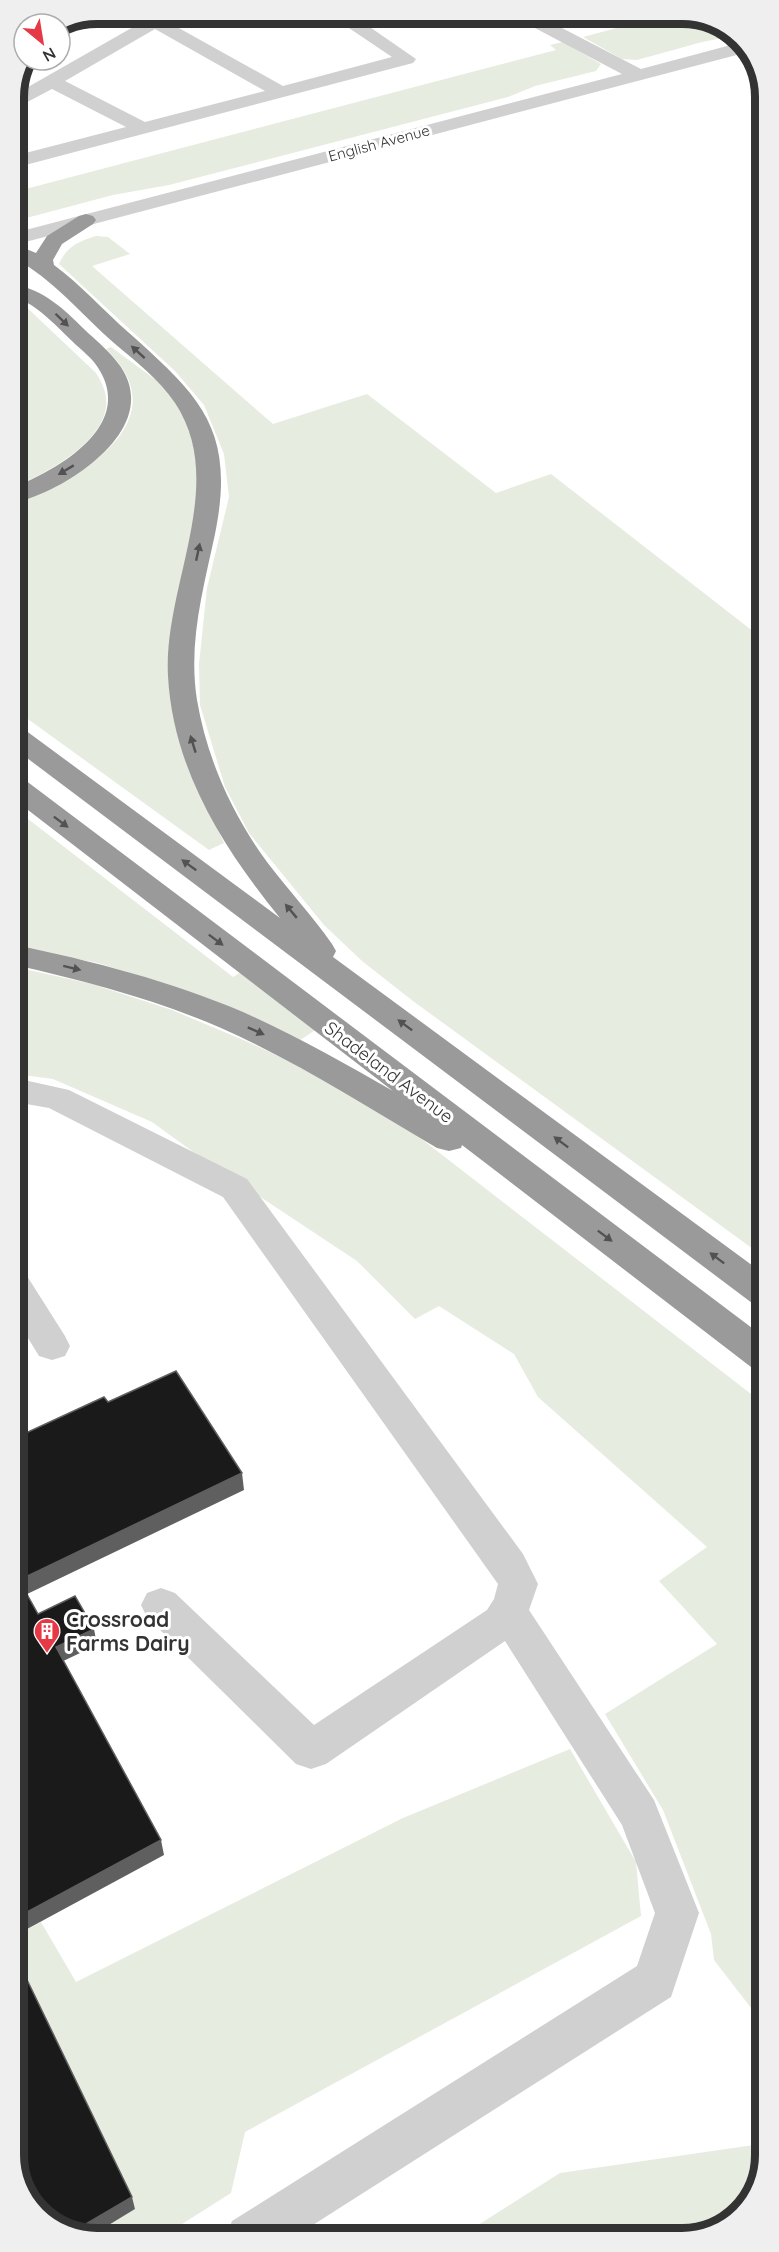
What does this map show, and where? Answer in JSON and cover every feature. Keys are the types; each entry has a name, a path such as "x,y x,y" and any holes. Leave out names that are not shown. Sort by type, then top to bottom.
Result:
{"highway":[{"path":"44,268 42,260 54,240 86,220"},
{"path":"24,256 44,268 168,380 186,402 201,430 210,460 210,493 184,614 181,652 183,698 191,740 213,796 236,838 267,881 303,924 338,975"},
{"path":"24,284 107,364 115,377 120,400 113,425 94,450 63,472 24,491"},
{"path":"24,293 38,297"},
{"path":"24,743 755,1286"},
{"name":"Shadeland Avenue","path":"24,793 755,1350"},
{"path":"24,957 67,966 138,986 195,1005 262,1034 316,1061 568,1208"}],"street":[{"path":"24,98 151,24"},
{"path":"171,24 281,92"},
{"path":"24,159 406,59 355,24"},
{"path":"541,24 639,75"},
{"name":"English Avenue","path":"24,236 737,49"},
{"path":"53,82 143,128"},
{"path":"24,1092 57,1098 235,1188 509,1566 518,1584 508,1611 501,1622 485,1635 311,1750 160,1605"},
{"path":"24,1301 52,1346"},
{"path":"265,2228 655,1982 677,1914 639,1815 508,1611"}],"shaded area":[{"path":"632,24 687,24 701,26 724,38 637,60 622,59 583,37"},
{"path":"563,42 601,64 596,71 535,86 508,97 169,185 113,195 24,217 24,189 556,50 550,45"},
{"path":"96,236 108,237 130,254 92,266 273,424 367,394 496,493 551,474 755,633 755,1250 413,1001 362,961 324,925 249,833 225,787 200,705 199,664 207,588 229,497 224,454 204,405 175,371 59,264 66,253 84,240"},
{"path":"24,305 96,373 106,398 105,413 98,428 74,453 42,474 24,482"},
{"path":"111,347 156,380 169,393 188,425 202,483 180,596 208,808 224,843 209,850 24,716 24,500 65,480 90,464 112,445 127,424 133,401 127,376 106,349"},
{"path":"24,816 233,977 241,972 315,1030 299,1041 165,984 98,963 24,949"},
{"path":"24,969 92,984 172,1010 248,1042 310,1071 419,1137 755,1397 755,2013 714,1960 711,1934 663,1810 605,1714 717,1644 659,1581 707,1547 538,1397 514,1354 439,1306 415,1319 357,1261 203,1159 152,1122 53,1079 24,1075"},
{"path":"570,1749 636,1862 641,1916 245,2132 231,2193 176,2228 104,2228 135,2209 24,1980 24,1931 41,1922 76,1982 403,1818"},
{"path":"755,2145 754,2169 740,2199 723,2216 701,2226 682,2228 473,2228 560,2173"}],"building":[{"name":"Crossroad Farms Dairy","path":"176,1371 242,1473 24,1578 24,1434 104,1397 108,1402"},
{"name":"Crossroad Farms Dairy","path":"24,1589 38,1614 75,1596 94,1629 56,1647 161,1840 24,1914"},
{"path":"24,1974 132,2197 82,2227 49,2210 39,2199 30,2183 26,2174 24,2155"}],"place":[{"name":"Crossroad Farms Dairy","path":"47,1654"}]}
